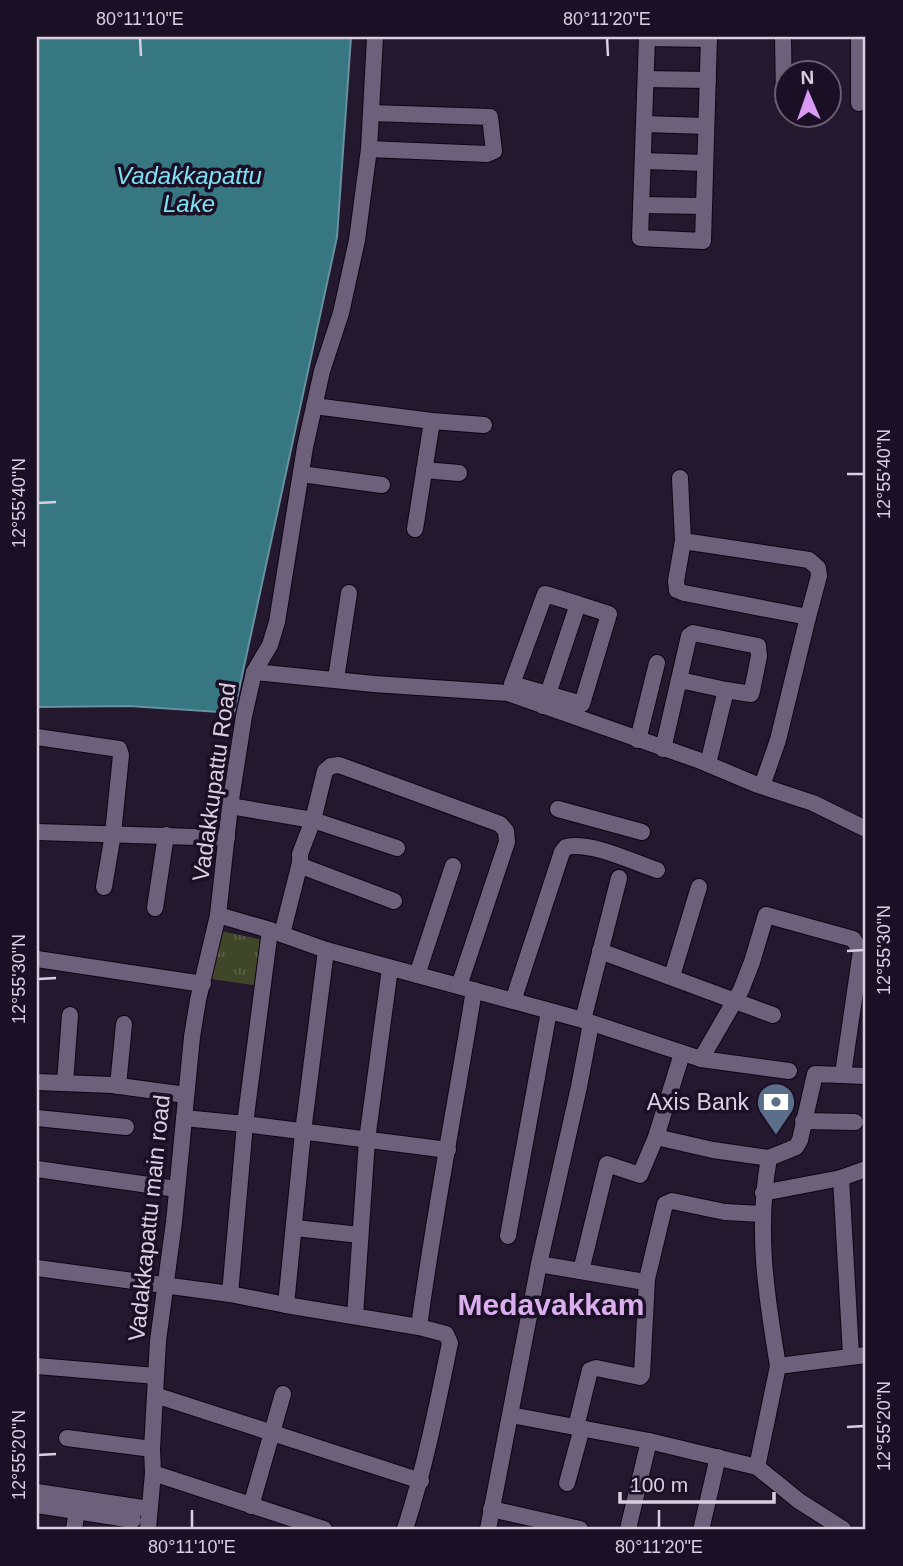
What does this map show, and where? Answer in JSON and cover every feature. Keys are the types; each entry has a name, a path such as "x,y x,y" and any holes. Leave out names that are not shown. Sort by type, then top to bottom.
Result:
{"street":[{"name":"Vadakkupattu Road","path":"375,37 369,149 358,240 341,313 314,405 277,622 270,645 254,672 244,716 230,806 218,915 326,950 587,1021 682,1054 789,1071"},
{"path":"647,37 709,38 702,241 640,239 647,37"},
{"path":"783,37 783,60"},
{"path":"859,37 859,103"},
{"path":"646,79 708,80"},
{"path":"369,149 487,154 494,151 490,117 371,113"},
{"path":"644,124 706,126"},
{"path":"643,161 705,163"},
{"path":"641,205 704,206"},
{"path":"314,405 432,421 484,425"},
{"path":"415,529 432,421"},
{"path":"424,470 459,474"},
{"path":"301,474 382,485"},
{"path":"680,478 683,541 677,590 808,617"},
{"path":"683,541 808,560 818,568 819,576 778,740 762,786"},
{"path":"336,678 349,593"},
{"path":"510,688 545,594 609,614 580,711"},
{"path":"545,700 578,604"},
{"path":"663,749 687,639 693,633 758,646 759,656 751,694 680,680"},
{"path":"638,740 657,663"},
{"path":"254,672 336,678 374,684 510,688 580,711 638,740 813,803 866,829"},
{"path":"708,764 726,690"},
{"path":"37,737 119,749 121,755 113,834 104,887"},
{"path":"230,1294 245,1124 276,932 300,863 300,854 313,820 325,771 331,766 339,765 500,824 506,831 507,842 466,988 448,1150 433,1225 419,1327"},
{"path":"230,806 313,820 397,848"},
{"path":"558,809 642,832"},
{"path":"592,848 602,821"},
{"path":"37,832 227,838"},
{"path":"156,908 166,835"},
{"path":"513,1001 562,852 566,847 576,844 592,848 657,870"},
{"path":"300,863 304,867 394,901"},
{"path":"417,975 453,866"},
{"path":"488,1529 600,951 619,878"},
{"path":"672,976 699,887"},
{"name":"Vadakkapattu main road","path":"148,1529 159,1330 177,1189 192,1037 218,915"},
{"path":"701,1059 736,1000 752,962 766,915 853,939 864,952 859,1022 843,1074"},
{"path":"286,1305 303,1132 326,950"},
{"path":"600,951 773,1015"},
{"path":"37,959 203,984"},
{"path":"355,1316 367,1140 390,968"},
{"path":"508,1236 549,1011"},
{"path":"65,1083 71,1015"},
{"path":"118,1086 124,1024"},
{"path":"581,1271 607,1164 640,1175 656,1137 682,1054"},
{"path":"656,1137 713,1150 769,1158 796,1147 800,1140 815,1074 866,1076"},
{"path":"37,1082 118,1086 186,1095"},
{"path":"37,1118 126,1127"},
{"path":"184,1118 448,1150"},
{"path":"803,1121 855,1122"},
{"path":"757,1466 778,1366 765,1284 762,1213 769,1158"},
{"path":"37,1168 177,1189"},
{"path":"763,1193 841,1178 866,1169"},
{"path":"778,1366 859,1355 841,1178"},
{"path":"566,1483 590,1370 596,1368 640,1377 642,1375 647,1279 665,1204 672,1201 725,1212 762,1213"},
{"path":"295,1228 360,1235"},
{"path":"539,1264 647,1279"},
{"path":"37,1268 230,1294 446,1334 450,1343 421,1481 405,1529"},
{"path":"37,1366 156,1376"},
{"path":"251,1506 284,1394"},
{"path":"155,1395 421,1481"},
{"path":"511,1415 649,1441 757,1466 799,1501 843,1529"},
{"path":"66,1438 152,1449"},
{"path":"628,1529 649,1441"},
{"path":"702,1526 718,1457"},
{"path":"153,1473 324,1529"},
{"path":"37,1492 149,1509"},
{"path":"37,1505 133,1520"},
{"path":"491,1509 580,1529"},
{"path":"74,1529 76,1511"}],"green space":[{"path":"221,931 263,940 259,986 211,979"}],"water":[{"name":"Vadakkapattu Lake","path":"37,37 351,37 337,237 234,713 129,706 37,707"}],"place":[{"name":"Axis Bank","path":"776,1136"}],"district":[{"name":"Medavakkam","path":"551,1305"}]}
